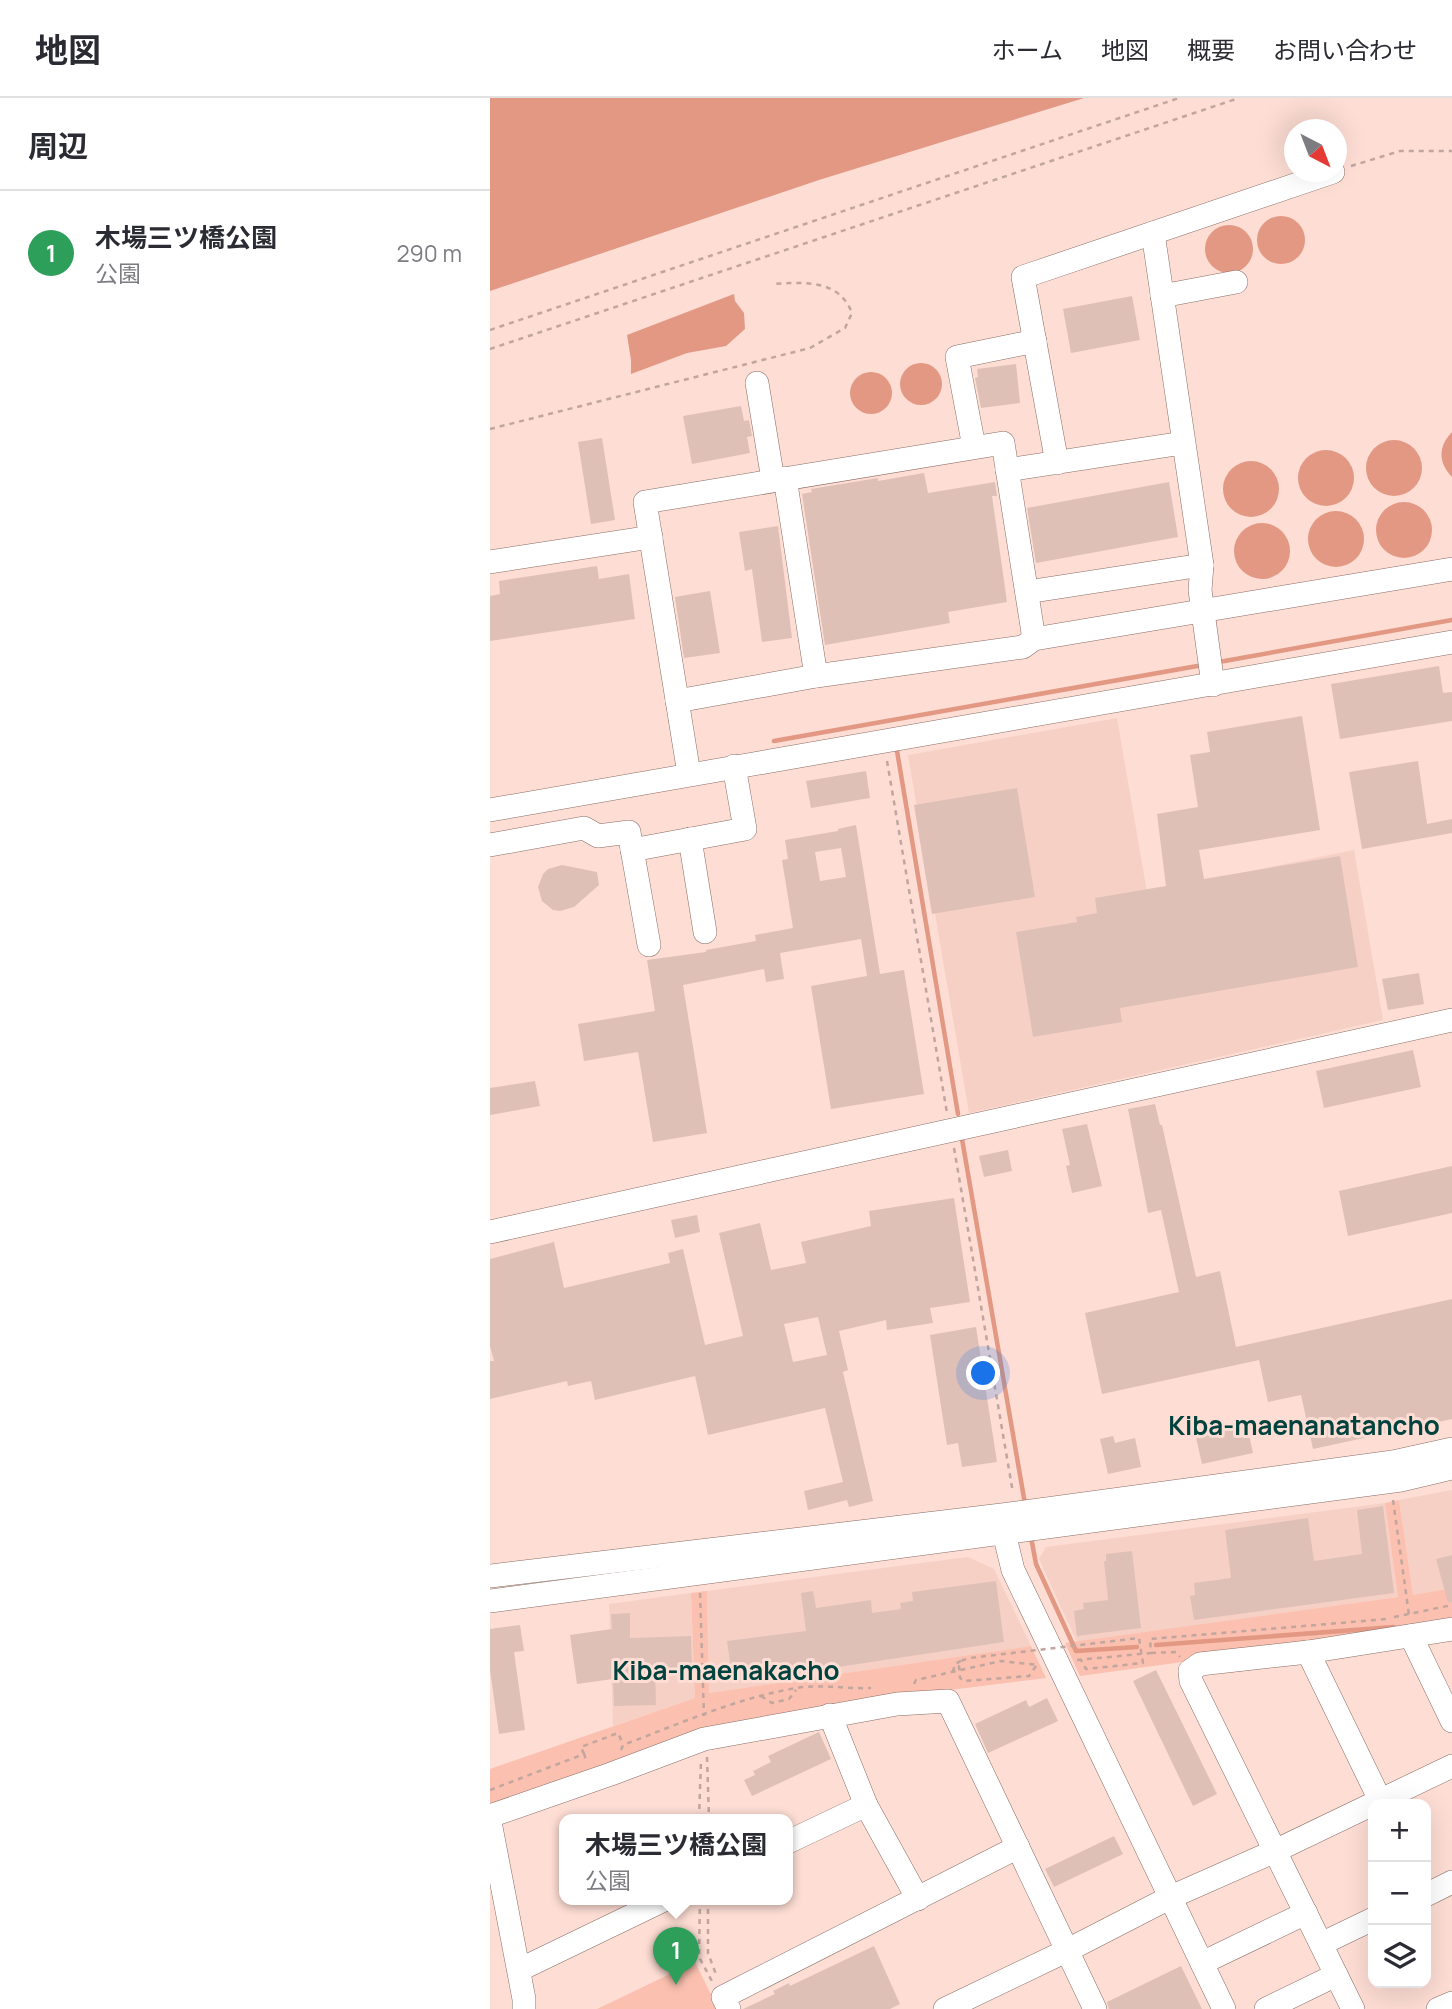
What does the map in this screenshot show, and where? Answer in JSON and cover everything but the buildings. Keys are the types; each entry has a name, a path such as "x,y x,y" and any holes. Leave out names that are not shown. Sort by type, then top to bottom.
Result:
{"street":[{"path":"1056,463 1023,277 1304,182"},
{"path":"1153,233 1202,565 1200,590 1213,685"},
{"path":"1162,296 1237,282"},
{"path":"974,447 957,357 1035,341"},
{"path":"757,383 779,479 816,676"},
{"path":"689,774 645,502 1003,443 1034,639"},
{"path":"1007,470 1183,443"},
{"path":"490,562 651,537"},
{"path":"1027,592 1202,565"},
{"path":"677,701 816,676 1023,647 1034,639 1452,569"},
{"path":"490,810 1452,642"},
{"path":"632,850 745,830 734,766"},
{"path":"490,845 583,828 598,836 629,832 649,945"},
{"path":"690,839 705,932"},
{"path":"490,1232 1452,1020"},
{"path":"490,1576 1006,1515 1393,1462 1452,1449"},
{"path":"490,1601 1006,1515 1401,1480 1452,1468"},
{"path":"1006,1515 1013,1570 1046,1663 1171,1897 1224,2009"},
{"path":"1410,1625 1452,1721"},
{"path":"1353,2009 1191,1681 1190,1671 1200,1664 1308,1652 1410,1625 1452,1629"},
{"path":"1308,1652 1380,1799"},
{"path":"490,1816 705,1743 830,1715 897,1704 948,1701 1095,2009"},
{"path":"830,1715 866,1805 918,1899"},
{"path":"1382,1799 1452,1766"},
{"path":"793,1840 866,1805"},
{"path":"945,2009 1171,1897 1368,1806"},
{"path":"490,1822 524,2009"},
{"path":"726,2003 1018,1847"},
{"path":"1431,1892 1452,1882"},
{"path":"519,1970 654,1905"},
{"path":"1202,1963 1306,1913"},
{"path":"1321,1944 1368,1921"},
{"path":"1266,2009 1336,1975"},
{"path":"1438,2009 1452,2003"}],"path":[{"path":"490,330 1180,98"},
{"path":"490,349 1239,98"},
{"path":"1347,168 1400,151 1452,151"},
{"path":"490,429 810,348 845,328 852,313 847,300 834,290 808,282 773,284"},
{"path":"886,754 948,1120"},
{"path":"953,1142 1006,1515"},
{"path":"1392,1494 1410,1625"},
{"path":"699,1586 706,1731 699,1765 699,1814"},
{"path":"1151,1653 1150,1639 1389,1618 1410,1625 1452,1605"},
{"path":"954,1672 954,1664 964,1660 1139,1638 1143,1662 1086,1669 1081,1660"},
{"path":"964,1660 959,1666 960,1678 964,1681 1029,1676 1046,1663 1151,1653 1176,1652 1190,1671"},
{"path":"761,1696 772,1703 789,1699 798,1688"},
{"path":"584,1754 581,1747 618,1733 623,1745"},
{"path":"705,1743 709,1766 709,1814"},
{"path":"700,1905 699,1957 710,1980 726,2003"},
{"path":"708,1905 708,1954 726,2003"}],"shaded area":[{"path":"490,98 1084,98 819,180 490,291"},
{"path":"1281,216 1298,223 1305,240 1298,257 1281,264 1264,257 1257,240 1264,223"},
{"path":"1229,225 1246,232 1253,249 1246,266 1229,273 1212,266 1205,249 1212,232"},
{"path":"734,294 735,301 744,313 745,329 726,346 687,353 631,374 627,335"},
{"path":"921,363 936,369 942,384 936,399 921,405 906,399 900,384 906,369"},
{"path":"871,372 886,378 892,393 886,408 871,414 856,408 850,393 856,378"},
{"path":"1452,432 1452,477 1444,466 1441,454 1447,437"},
{"path":"1394,440 1405,442 1414,448 1420,457 1420,479 1414,488 1405,494 1394,496 1383,494 1374,488 1368,479 1366,468 1368,457 1374,448 1383,442"},
{"path":"1326,450 1337,452 1346,458 1352,467 1352,489 1346,498 1337,504 1326,506 1315,504 1306,498 1300,489 1298,478 1300,467 1306,458 1315,452"},
{"path":"1251,461 1262,463 1271,469 1277,478 1277,500 1271,509 1262,515 1251,517 1240,515 1231,509 1225,500 1223,489 1225,478 1231,469 1240,463"},
{"path":"1399,502 1409,502 1424,510 1430,519 1430,541 1424,550 1409,558 1399,558 1381,546 1376,535 1376,525 1388,507"},
{"path":"1331,511 1341,511 1356,519 1362,528 1362,550 1356,559 1341,567 1331,567 1313,555 1308,544 1308,534 1320,516"},
{"path":"1257,523 1267,523 1282,531 1288,540 1288,562 1282,571 1267,579 1257,579 1239,567 1234,556 1234,546 1246,528"},
{"path":"1117,718 1147,892 1354,850 1383,1020 969,1113 908,755"},
{"path":"1452,1490 1452,1588 1413,1595 1399,1500"},
{"path":"1399,1500 1413,1595 1452,1588 1452,1623 1080,1676 1065,1643 1398,1597 1385,1503"},
{"path":"1385,1503 1398,1597 1077,1642 1039,1559 1046,1547"},
{"path":"968,1557 994,1569 1031,1646 709,1693 707,1591"},
{"path":"707,1591 709,1693 1031,1646 1046,1678 869,1700 490,1813 490,1769 695,1698 691,1593"},
{"path":"691,1593 695,1698 613,1726 609,1604"},
{"path":"695,1962 718,2009 597,2009"}],"waterway":[{"path":"1219,662 1452,620"},
{"path":"774,741 1203,665"},
{"path":"896,745 958,1114"},
{"path":"962,1139 1025,1504"},
{"path":"1031,1537 1036,1564 1076,1651 1137,1647"},
{"path":"1156,1645 1394,1627"}],"place":[{"name":"木場三ツ橋公園","path":"676,1985"}],"district":[{"name":"Kiba-maenanatancho","path":"1304,1426"},
{"name":"Kiba-maenakacho","path":"726,1671"}]}
